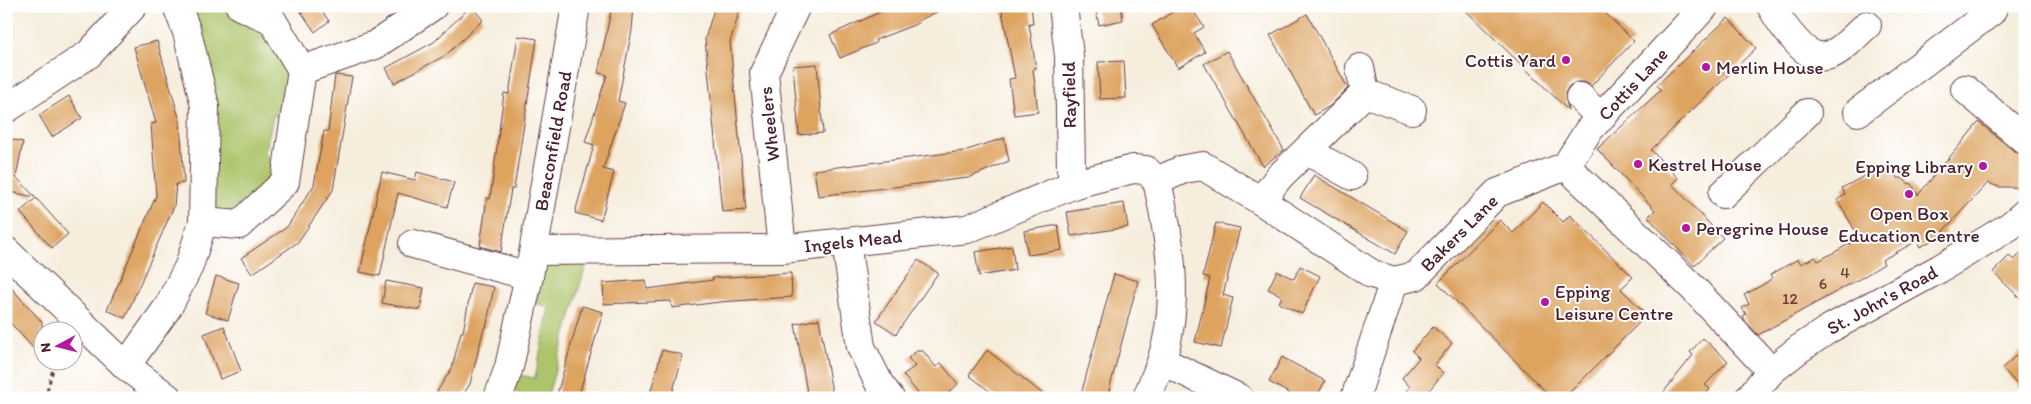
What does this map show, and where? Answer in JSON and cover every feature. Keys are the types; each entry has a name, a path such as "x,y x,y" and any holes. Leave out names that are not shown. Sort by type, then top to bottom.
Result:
{"street":[{"path":"6,109 89,54 133,6"},
{"path":"126,366 168,307 189,266 203,222 206,106 187,32 177,6"},
{"path":"203,222 239,225 285,182 302,70 272,20 240,6"},
{"path":"302,70 375,45 433,6"},
{"name":"Beaconfield Road","path":"498,398 509,367 531,264 576,6"},
{"name":"Wheelers","path":"782,249 764,73 796,6"},
{"name":"Rayfield","path":"1063,6 1069,56 1071,169 1075,184"},
{"name":"Cottis Lane","path":"1566,166 1588,131 1705,6"},
{"path":"1772,6 1790,34 1806,52 1814,57 1830,56 1867,25"},
{"path":"1858,112 1991,12 1994,6"},
{"path":"1261,201 1279,177 1307,151 1362,81 1412,110"},
{"path":"1965,89 2025,140"},
{"path":"1580,97 1601,118"},
{"path":"1723,194 1807,113"},
{"path":"1307,151 1352,176"},
{"path":"1147,398 1162,361 1169,323 1171,278 1168,232 1157,181 1184,169 1203,166 1261,201 1372,274 1394,281 1355,398"},
{"path":"1566,166 1694,288 1771,371"},
{"name":"Bakers Lane","path":"1394,281 1416,276 1498,193 1566,166"},
{"name":"Ingels Mead","path":"531,264 782,249 967,229 1075,184 1133,168 1146,170 1157,181"},
{"name":"St. John's Road","path":"1749,398 1771,371 1799,349 1829,329 1939,269 2010,226 2025,213"},
{"path":"846,242 861,347 880,386 890,398"},
{"path":"413,244 531,264"},
{"path":"6,251 126,366 168,398"},
{"path":"1162,361 1239,398"}],"path":[{"path":"45,398 52,372"}],"green space":[{"path":"214,7 245,18 267,33 292,77 290,113 273,116 265,154 278,165 267,185 228,218 214,205 192,18 199,9"},
{"path":"544,263 586,265 547,398 523,398 513,389 518,375 535,378 549,307 535,303"}],"building":[{"path":"297,6 318,6 329,21 315,32"},
{"path":"471,6 483,20 446,55 394,83 386,68 434,42"},
{"path":"612,6 634,6 632,30 618,101 625,103 603,169 614,172 601,220 575,213 594,145 585,142 607,75 598,73"},
{"path":"715,6 741,6 730,42 746,210 722,212 705,39"},
{"path":"893,6 949,6 918,21 919,23 875,40 876,43 840,58 830,35"},
{"path":"1001,6 1031,6 1033,24 1029,24 1036,68 1033,69 1038,112 1014,115 1009,79 1015,78"},
{"path":"1095,6 1121,6 1123,20 1099,25"},
{"path":"1182,6 1190,6 1204,27 1194,33 1205,52 1178,68 1152,25"},
{"name":"Cottis Yard","path":"1461,6 1598,6 1634,41 1591,86 1584,82 1576,82 1569,86 1565,93 1568,110"},
{"path":"1307,14 1348,88 1330,106 1314,115 1270,35"},
{"path":"1728,18 1756,48 1651,150 1678,178 1672,184 1723,238 1694,266 1648,217 1655,210 1597,149 1661,90 1657,85"},
{"path":"518,36 537,39 514,189 511,189 501,252 480,246 487,198 490,199 504,93 509,94"},
{"path":"157,41 180,121 184,183 176,184 174,206 125,318 107,310 156,196 151,124 156,123 134,47"},
{"path":"1227,51 1284,150 1263,166 1204,64"},
{"path":"1124,61 1126,98 1100,99 1098,62"},
{"path":"817,64 823,133 799,135 793,66"},
{"path":"335,75 352,77 333,190 298,242 252,274 241,258 287,227 314,185 324,131 328,131"},
{"path":"69,96 82,118 52,137 39,115"},
{"path":"1979,122 2015,152 2025,155 2025,196 2015,187 1999,187 1988,183 1944,230 1945,233 1920,247 1917,241 1882,260 1884,264 1861,278 1758,335 1746,322 1743,316 1746,314 1742,308 1749,304 1744,295 1766,283 1772,278 1770,275 1798,259 1801,264 1815,257 1818,261 1853,242 1850,236 1856,232 1837,200 1845,195 1842,188 1889,163 1897,178 1902,178 1909,184 1911,183 1918,195"},
{"path":"6,138 23,142 16,177 35,197 6,191"},
{"path":"1004,138 1009,161 968,178 818,196 814,170 964,151"},
{"path":"382,172 415,180 417,172 454,182 447,207 398,193 380,276 360,272"},
{"path":"1314,175 1408,231 1395,254 1300,198"},
{"path":"36,198 68,234 52,248 20,212"},
{"name":"Epping Leisure Centre","path":"1543,202 1563,222 1570,215 1633,277 1621,289 1647,315 1564,398 1552,398 1438,283 1500,220 1513,233"},
{"path":"1124,203 1128,227 1071,236 1067,212"},
{"path":"1216,223 1240,228 1223,295 1233,298 1221,348 1195,342 1210,278 1203,276"},
{"path":"1058,225 1062,250 1028,255 1024,231"},
{"path":"1012,246 1015,270 979,276 975,252"},
{"path":"2025,249 2025,303 1993,272 2009,256 2014,260"},
{"path":"918,260 938,273 896,334 876,321"},
{"path":"1300,266 1320,276 1302,314 1279,303 1282,296 1268,289 1277,271 1294,279"},
{"path":"791,273 792,297 720,302 672,308 671,301 604,304 603,283 646,280 647,289 713,280 712,278"},
{"path":"1114,274 1138,281 1107,398 1080,398"},
{"path":"216,276 239,283 228,320 205,313"},
{"path":"386,281 424,288 420,310 382,303"},
{"path":"6,282 42,322 32,322 32,347 6,318"},
{"path":"472,283 494,287 486,328 484,328 470,384 461,398 433,398 452,368 461,332 463,332"},
{"path":"582,306 603,312 578,398 556,398"},
{"path":"819,319 833,398 808,398 795,324"},
{"path":"224,326 241,371 220,379 204,334"},
{"path":"1433,327 1452,343 1435,365 1443,373 1423,398 1402,398 1410,387 1402,378 1419,358 1412,351"},
{"path":"1703,338 1728,361 1705,385 1710,389 1703,398 1659,398 1693,355 1690,352"},
{"path":"2025,348 2025,393 2002,368"},
{"path":"662,350 683,355 671,398 649,398"},
{"path":"987,350 1048,398 998,398 969,375"},
{"path":"917,351 923,351 936,367 941,363 958,384 942,398 922,398 903,375 915,366 908,358"},
{"path":"1282,357 1325,381 1316,398 1298,398 1269,382"}],"place":[{"name":"Cottis Yard","path":"1566,60"},
{"name":"Merlin House","path":"1706,67"},
{"name":"Kestrel House","path":"1638,164"},
{"name":"Epping Library","path":"1983,166"},
{"name":"Open Box Education Centre","path":"1909,194"},
{"name":"Peregrine House","path":"1686,228"},
{"name":"Epping Leisure Centre","path":"1545,302"}]}
